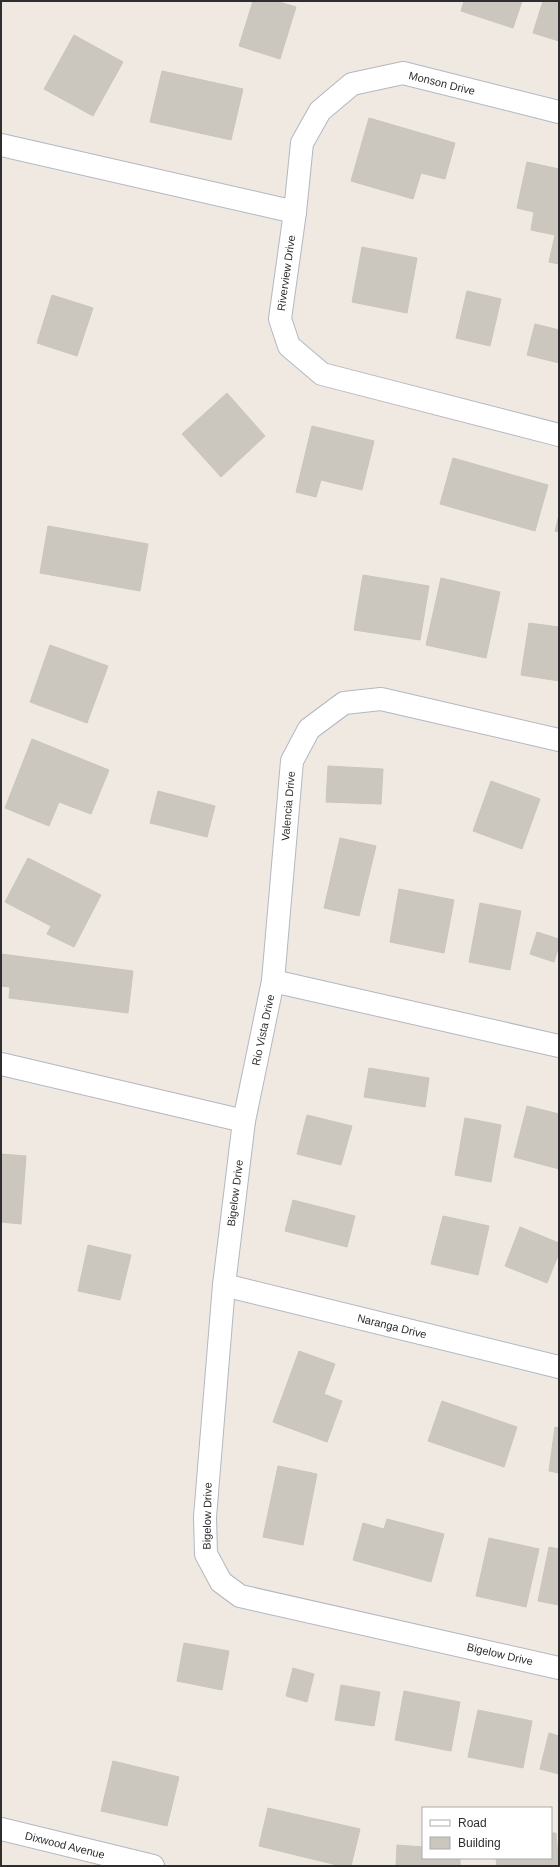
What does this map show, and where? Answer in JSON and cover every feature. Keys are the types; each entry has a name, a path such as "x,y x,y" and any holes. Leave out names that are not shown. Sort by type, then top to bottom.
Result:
{"street":[{"name":"Monson Drive","path":"295,212 302,143 320,111 352,84 403,73 559,112"},
{"path":"1,145 295,212"},
{"name":"Riverview Drive","path":"295,212 280,319 289,346 316,370 322,374 559,435"},
{"name":"Valencia Drive","path":"272,981 292,761 310,729 344,703 381,699 559,740"},
{"name":"Rio Vista Drive","path":"244,1122 272,981 559,1046"},
{"path":"1,1064 244,1122"},
{"name":"Bigelow Drive","path":"244,1122 224,1285 205,1517 206,1554 221,1582 240,1596 559,1668"},
{"name":"Naranga Drive","path":"224,1285 559,1367"},
{"name":"Dixwood Avenue","path":"1,1830 153,1866"}],"building":[{"path":"253,1 276,1 296,7 280,59 239,46"},
{"path":"464,1 522,1 513,28 461,11"},
{"path":"543,1 559,1 559,41 533,33"},
{"path":"74,35 123,62 93,116 44,89"},
{"path":"162,71 243,89 231,140 150,122"},
{"path":"369,118 455,143 445,179 421,173 413,199 351,181"},
{"path":"527,162 559,169 559,264 549,262 555,235 531,230 534,212 517,208"},
{"path":"362,247 417,258 407,313 352,302"},
{"path":"467,291 501,299 490,346 456,338"},
{"path":"52,295 93,308 77,356 37,343"},
{"path":"535,324 559,330 559,363 527,355"},
{"path":"227,393 265,436 221,477 182,434"},
{"path":"312,426 374,441 362,490 321,480 316,497 296,492"},
{"path":"453,458 548,485 535,531 440,504"},
{"path":"559,515 559,532 555,531"},
{"path":"48,526 148,544 140,591 40,573"},
{"path":"363,575 429,586 420,640 354,630"},
{"path":"441,578 500,592 486,658 426,645"},
{"path":"529,623 559,627 559,681 521,675"},
{"path":"50,645 108,666 87,723 30,702"},
{"path":"32,739 109,770 91,814 59,802 49,826 5,808"},
{"path":"328,766 383,769 381,804 326,802"},
{"path":"491,781 540,799 522,849 473,831"},
{"path":"158,791 215,806 207,837 150,823"},
{"path":"340,838 376,846 359,916 324,908"},
{"path":"28,858 101,895 74,947 47,934 51,926 5,902"},
{"path":"399,889 454,900 444,953 390,942"},
{"path":"480,903 521,911 510,970 469,962"},
{"path":"537,932 559,939 559,945 554,962 530,954"},
{"path":"1,954 133,971 128,1013 9,998 10,987 1,986"},
{"path":"369,1068 429,1078 425,1107 364,1097"},
{"path":"527,1106 559,1114 559,1169 514,1157"},
{"path":"307,1115 352,1126 341,1165 297,1154"},
{"path":"465,1118 501,1125 491,1182 455,1175"},
{"path":"1,1154 26,1156 21,1224 1,1222"},
{"path":"293,1200 355,1216 347,1247 285,1231"},
{"path":"443,1216 489,1226 478,1275 431,1264"},
{"path":"520,1227 559,1243 559,1253 547,1283 505,1266"},
{"path":"88,1245 131,1255 120,1300 78,1291"},
{"path":"299,1351 335,1364 324,1394 342,1401 327,1442 273,1422"},
{"path":"442,1401 517,1427 504,1467 428,1441"},
{"path":"555,1427 559,1428 559,1473 549,1471"},
{"path":"278,1466 317,1474 303,1545 263,1537"},
{"path":"387,1519 444,1534 431,1582 353,1560 363,1523 384,1529"},
{"path":"489,1538 539,1549 526,1607 476,1596"},
{"path":"549,1547 559,1549 559,1605 538,1601"},
{"path":"184,1643 229,1651 222,1690 177,1681"},
{"path":"293,1668 314,1674 307,1702 286,1696"},
{"path":"341,1685 380,1692 374,1726 335,1720"},
{"path":"404,1691 460,1702 451,1751 395,1740"},
{"path":"478,1710 532,1721 523,1768 468,1757"},
{"path":"549,1733 559,1736 559,1774 540,1769"},
{"path":"113,1761 179,1777 167,1826 101,1811"},
{"path":"268,1808 360,1829 351,1866 341,1866 259,1846"},
{"path":"552,1833 556,1833 559,1866 497,1866 496,1859 552,1859"},
{"path":"397,1845 422,1847 422,1859 460,1859 460,1866 396,1866"}]}
